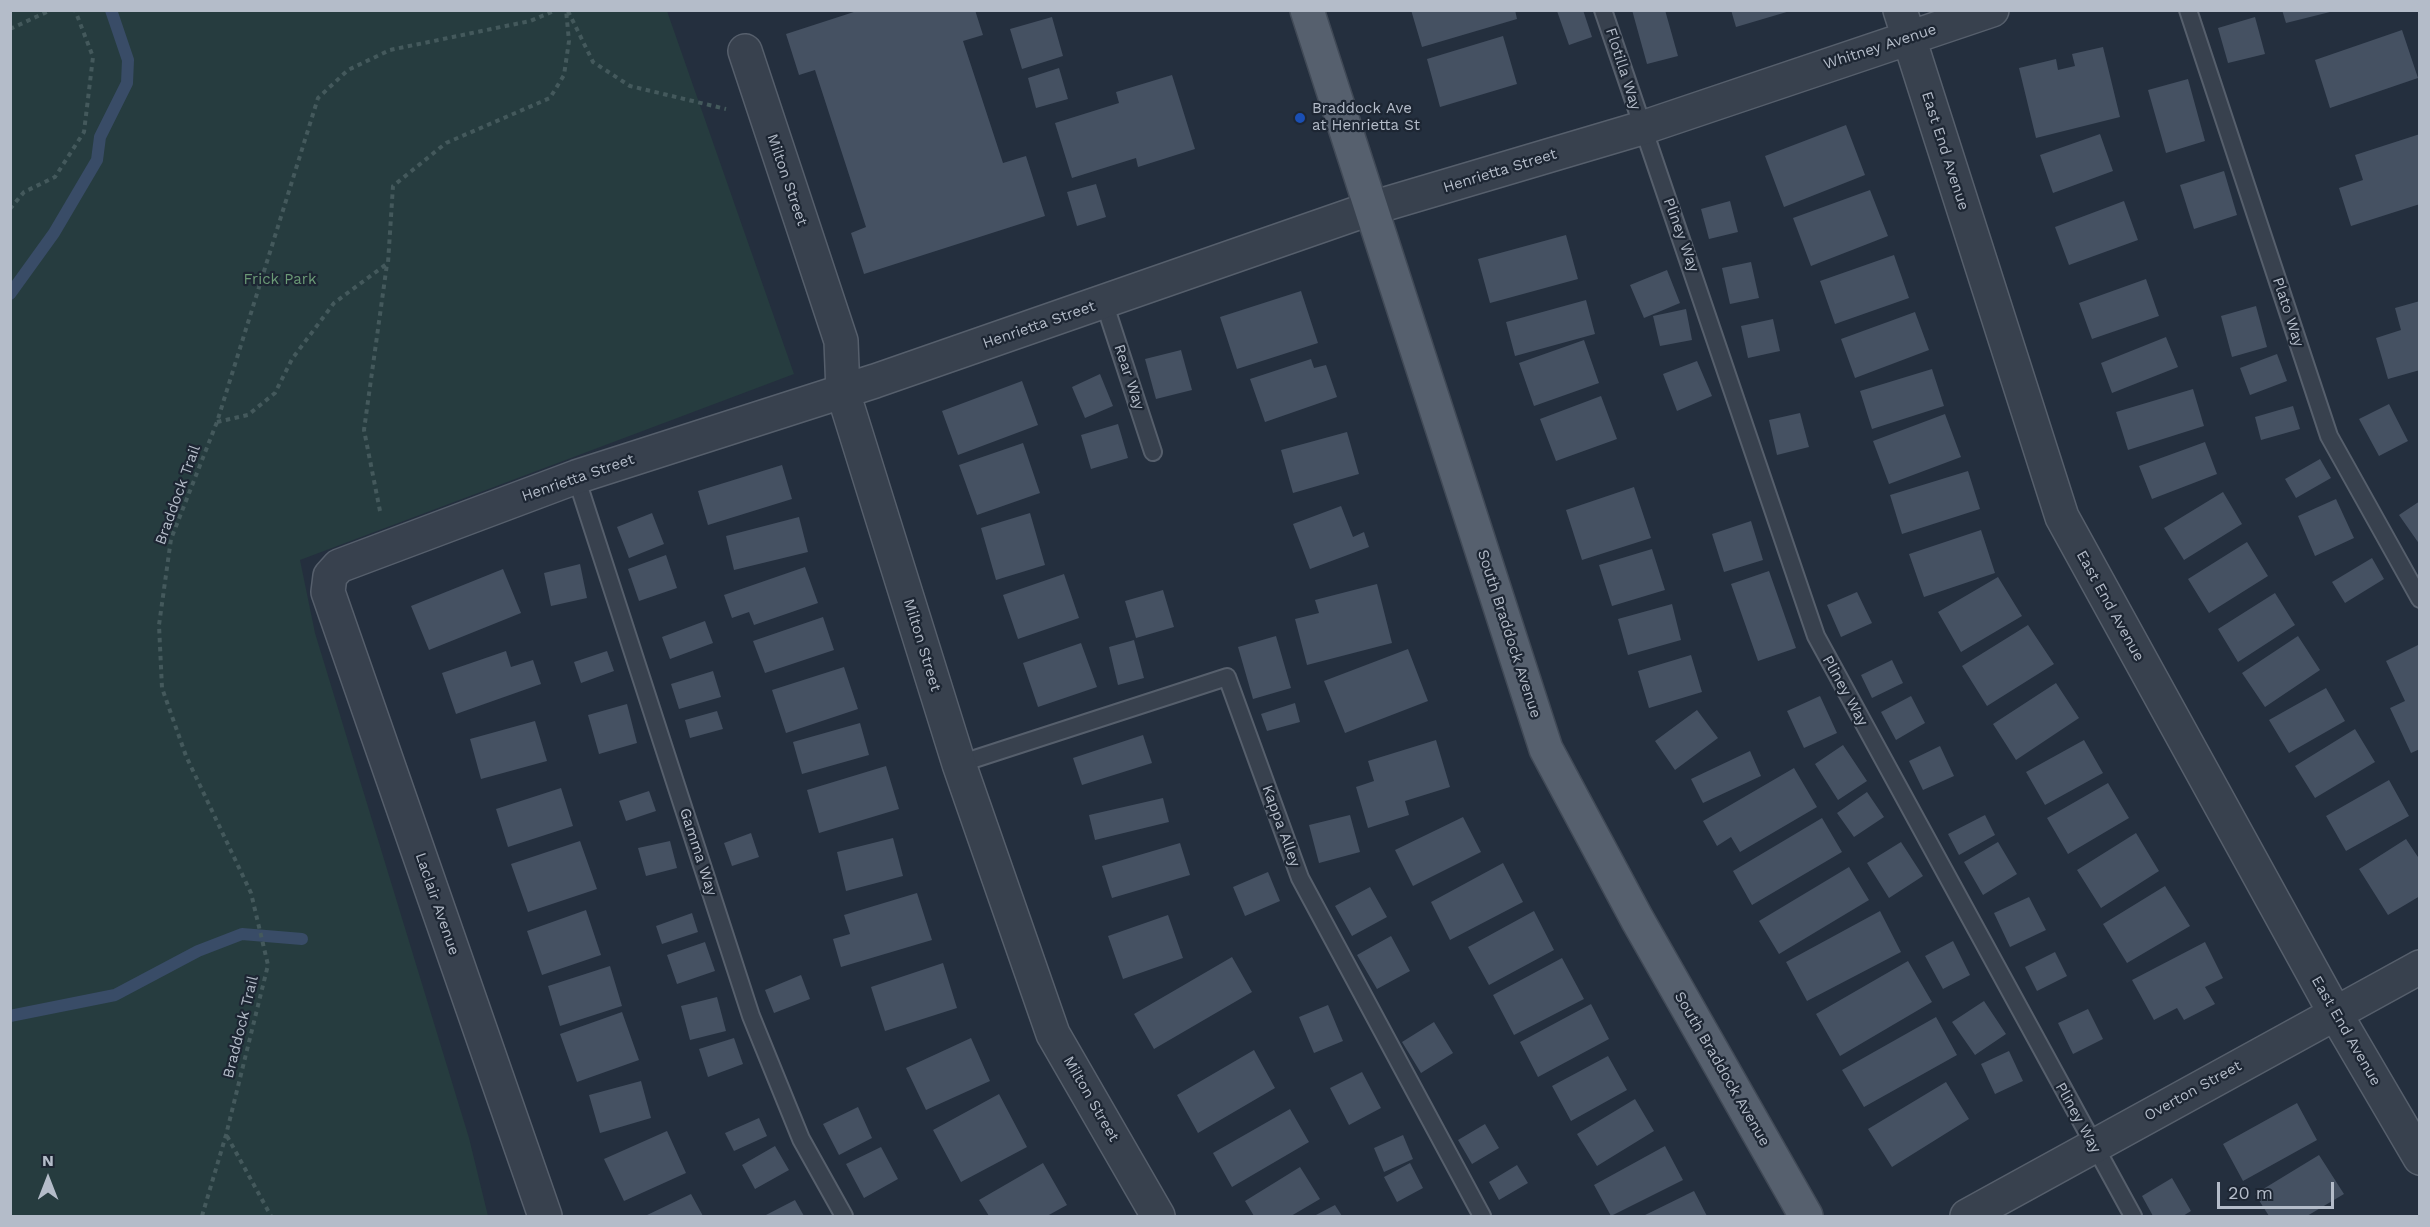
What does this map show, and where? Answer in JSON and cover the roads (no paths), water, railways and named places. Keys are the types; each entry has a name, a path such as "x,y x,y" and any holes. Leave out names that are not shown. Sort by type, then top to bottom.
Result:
{"main road":[{"name":"South Braddock Avenue","path":"1306,10 1546,749 1637,919 1806,1216"}],"street":[{"name":"Whitney Avenue","path":"1769,84 1904,24 1992,10"},
{"name":"East End Avenue","path":"1904,24 2062,517 2335,1013 2420,1158"},
{"name":"Milton Street","path":"745,51 841,341 843,392 959,764 1053,1034 1158,1216"},
{"name":"Henrietta Street","path":"328,591 330,576 339,566 576,477 843,392 1372,208 1642,129 1769,84"},
{"name":"Laclair Avenue","path":"328,591 545,1216"},
{"name":"Overton Street","path":"1967,1216 2420,967"}],"lane":[{"name":"Flotilla Way","path":"1603,10 1642,129"},
{"name":"Plato Way","path":"2188,10 2329,436 2420,599"},
{"name":"Pliney Way","path":"1642,129 1697,281 1816,636 2133,1216"},
{"name":"Rear Way","path":"1104,302 1153,452"},
{"name":"Gamma Way","path":"576,477 751,1016 801,1139 844,1216"},
{"name":"Kappa Alley","path":"959,764 1227,677 1300,878 1482,1216"}],"waterway":[{"path":"10,294 54,233 97,160 100,137 127,83 128,60 111,10"},
{"path":"10,1016 115,995 198,951 242,934 302,939"}],"place":[{"name":"Braddock Ave at Henrietta St","path":"1300,118"}],"park label":[{"name":"Frick Park","path":"280,280"}]}
